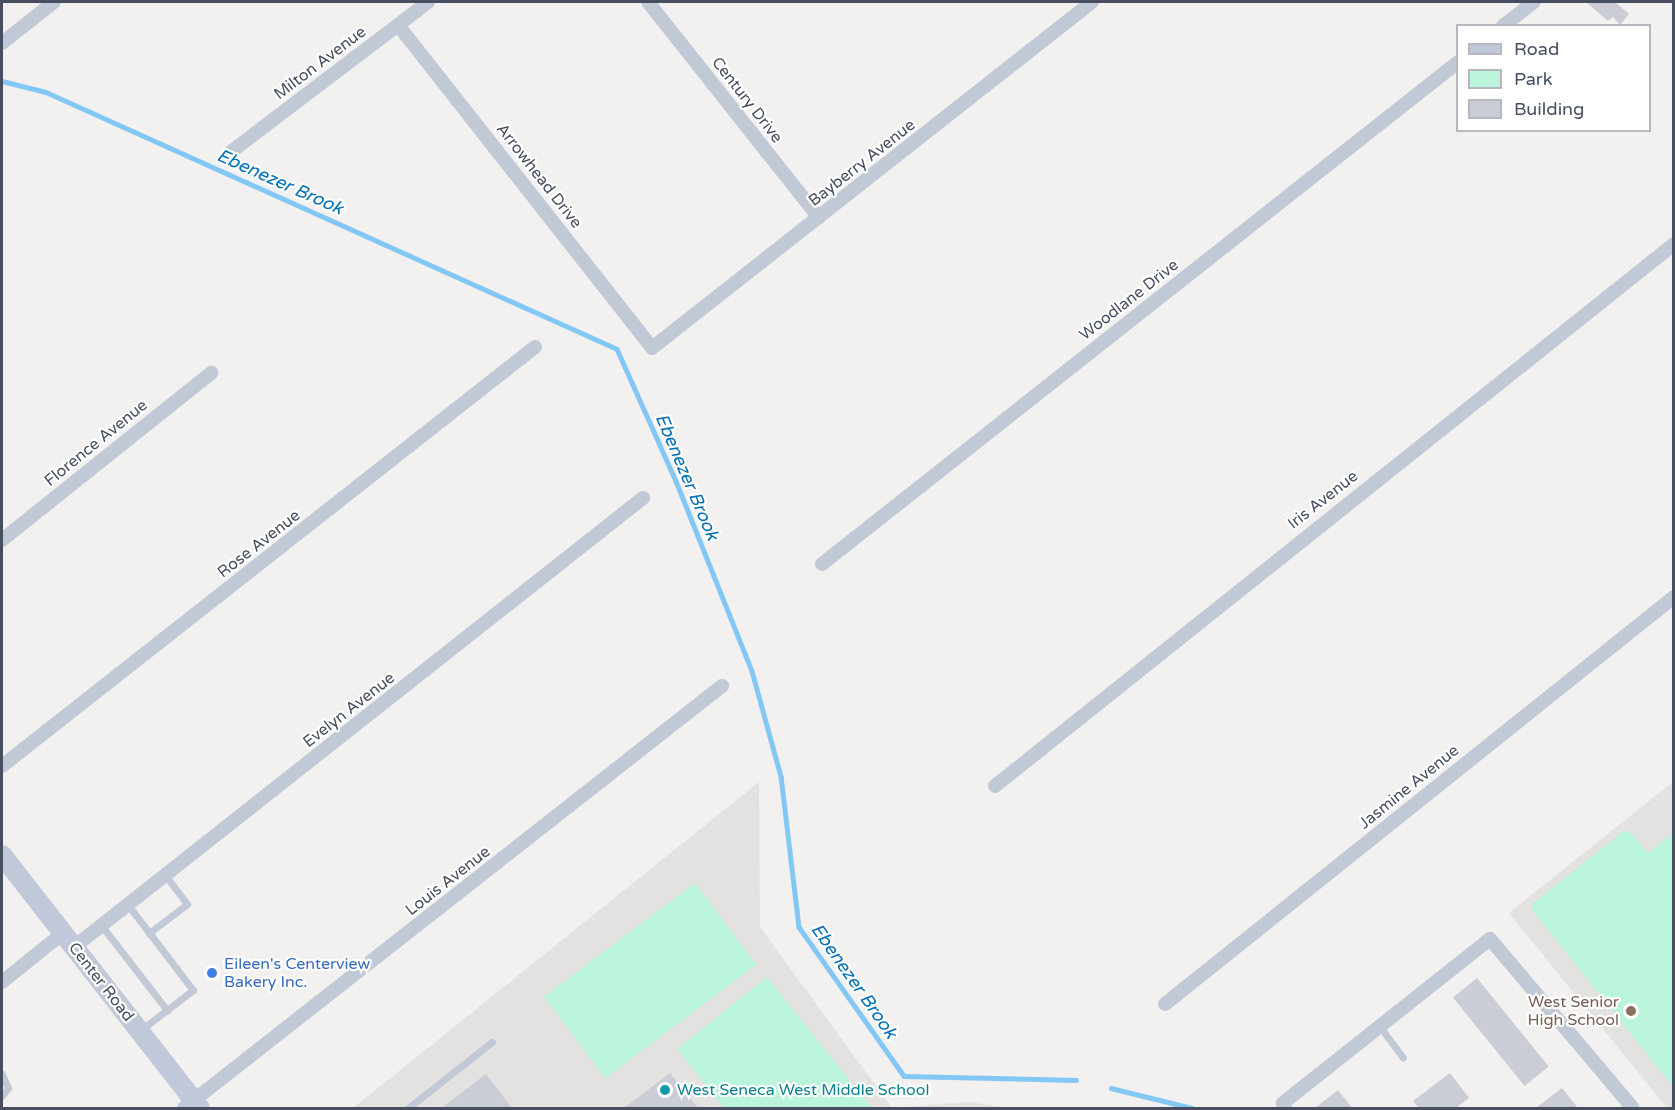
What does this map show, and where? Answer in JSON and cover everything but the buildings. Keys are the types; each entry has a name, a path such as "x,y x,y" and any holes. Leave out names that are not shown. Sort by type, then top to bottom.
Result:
{"main road":[{"name":"Center Road","path":"2,855 140,1031 193,1106"}],"street":[{"path":"2,43 54,2"},
{"name":"Milton Avenue","path":"232,151 428,2"},
{"name":"Century Drive","path":"648,2 819,218"},
{"name":"Bayberry Avenue","path":"652,348 1092,2"},
{"path":"1506,24 1534,2"},
{"name":"Arrowhead Drive","path":"398,25 652,348"},
{"name":"Woodlane Drive","path":"822,564 1456,64"},
{"name":"Iris Avenue","path":"995,786 1674,244"},
{"name":"Rose Avenue","path":"2,766 535,347"},
{"name":"Florence Avenue","path":"2,540 211,373"},
{"name":"Evelyn Avenue","path":"2,982 68,940 101,925 128,905 643,498"},
{"name":"Jasmine Avenue","path":"1165,1004 1674,597"},
{"name":"Louis Avenue","path":"193,1106 722,686"},
{"path":"1285,1108 1283,1104 1490,939 1633,1108"}],"lane":[{"path":"149,933 187,903 165,875"},
{"path":"128,905 193,990 140,1031"},
{"path":"101,925 167,1010"},
{"path":"1380,1027 1403,1057"},
{"path":"408,1108 492,1042"},
{"path":"2,1074 8,1088 2,1096"}],"shaded area":[{"path":"759,782 760,927 892,1108 353,1108"},
{"name":"West Senior High School","path":"1673,782 1673,1108 1667,1108 1509,913"},
{"path":"969,1102 1007,1108 892,1108"}],"green space":[{"name":"West Senior High School","path":"1624,831 1631,832 1648,853 1673,833 1673,1087 1532,910 1532,904"},
{"path":"695,883 756,964 605,1078 544,997"},
{"path":"767,977 872,1108 724,1108 677,1049"}],"waterway":[{"name":"Ebenezer Brook","path":"2,81 46,92 617,349 676,481 752,671 781,776 799,927 904,1076 1076,1080"},
{"name":"Ebenezer Brook","path":"1111,1088 1192,1108"}],"place":[{"name":"Eileen's Centerview Bakery Inc.","path":"212,973"},
{"name":"West Senior High School","path":"1631,1011"},
{"name":"West Seneca West Middle School","path":"665,1090"}]}
